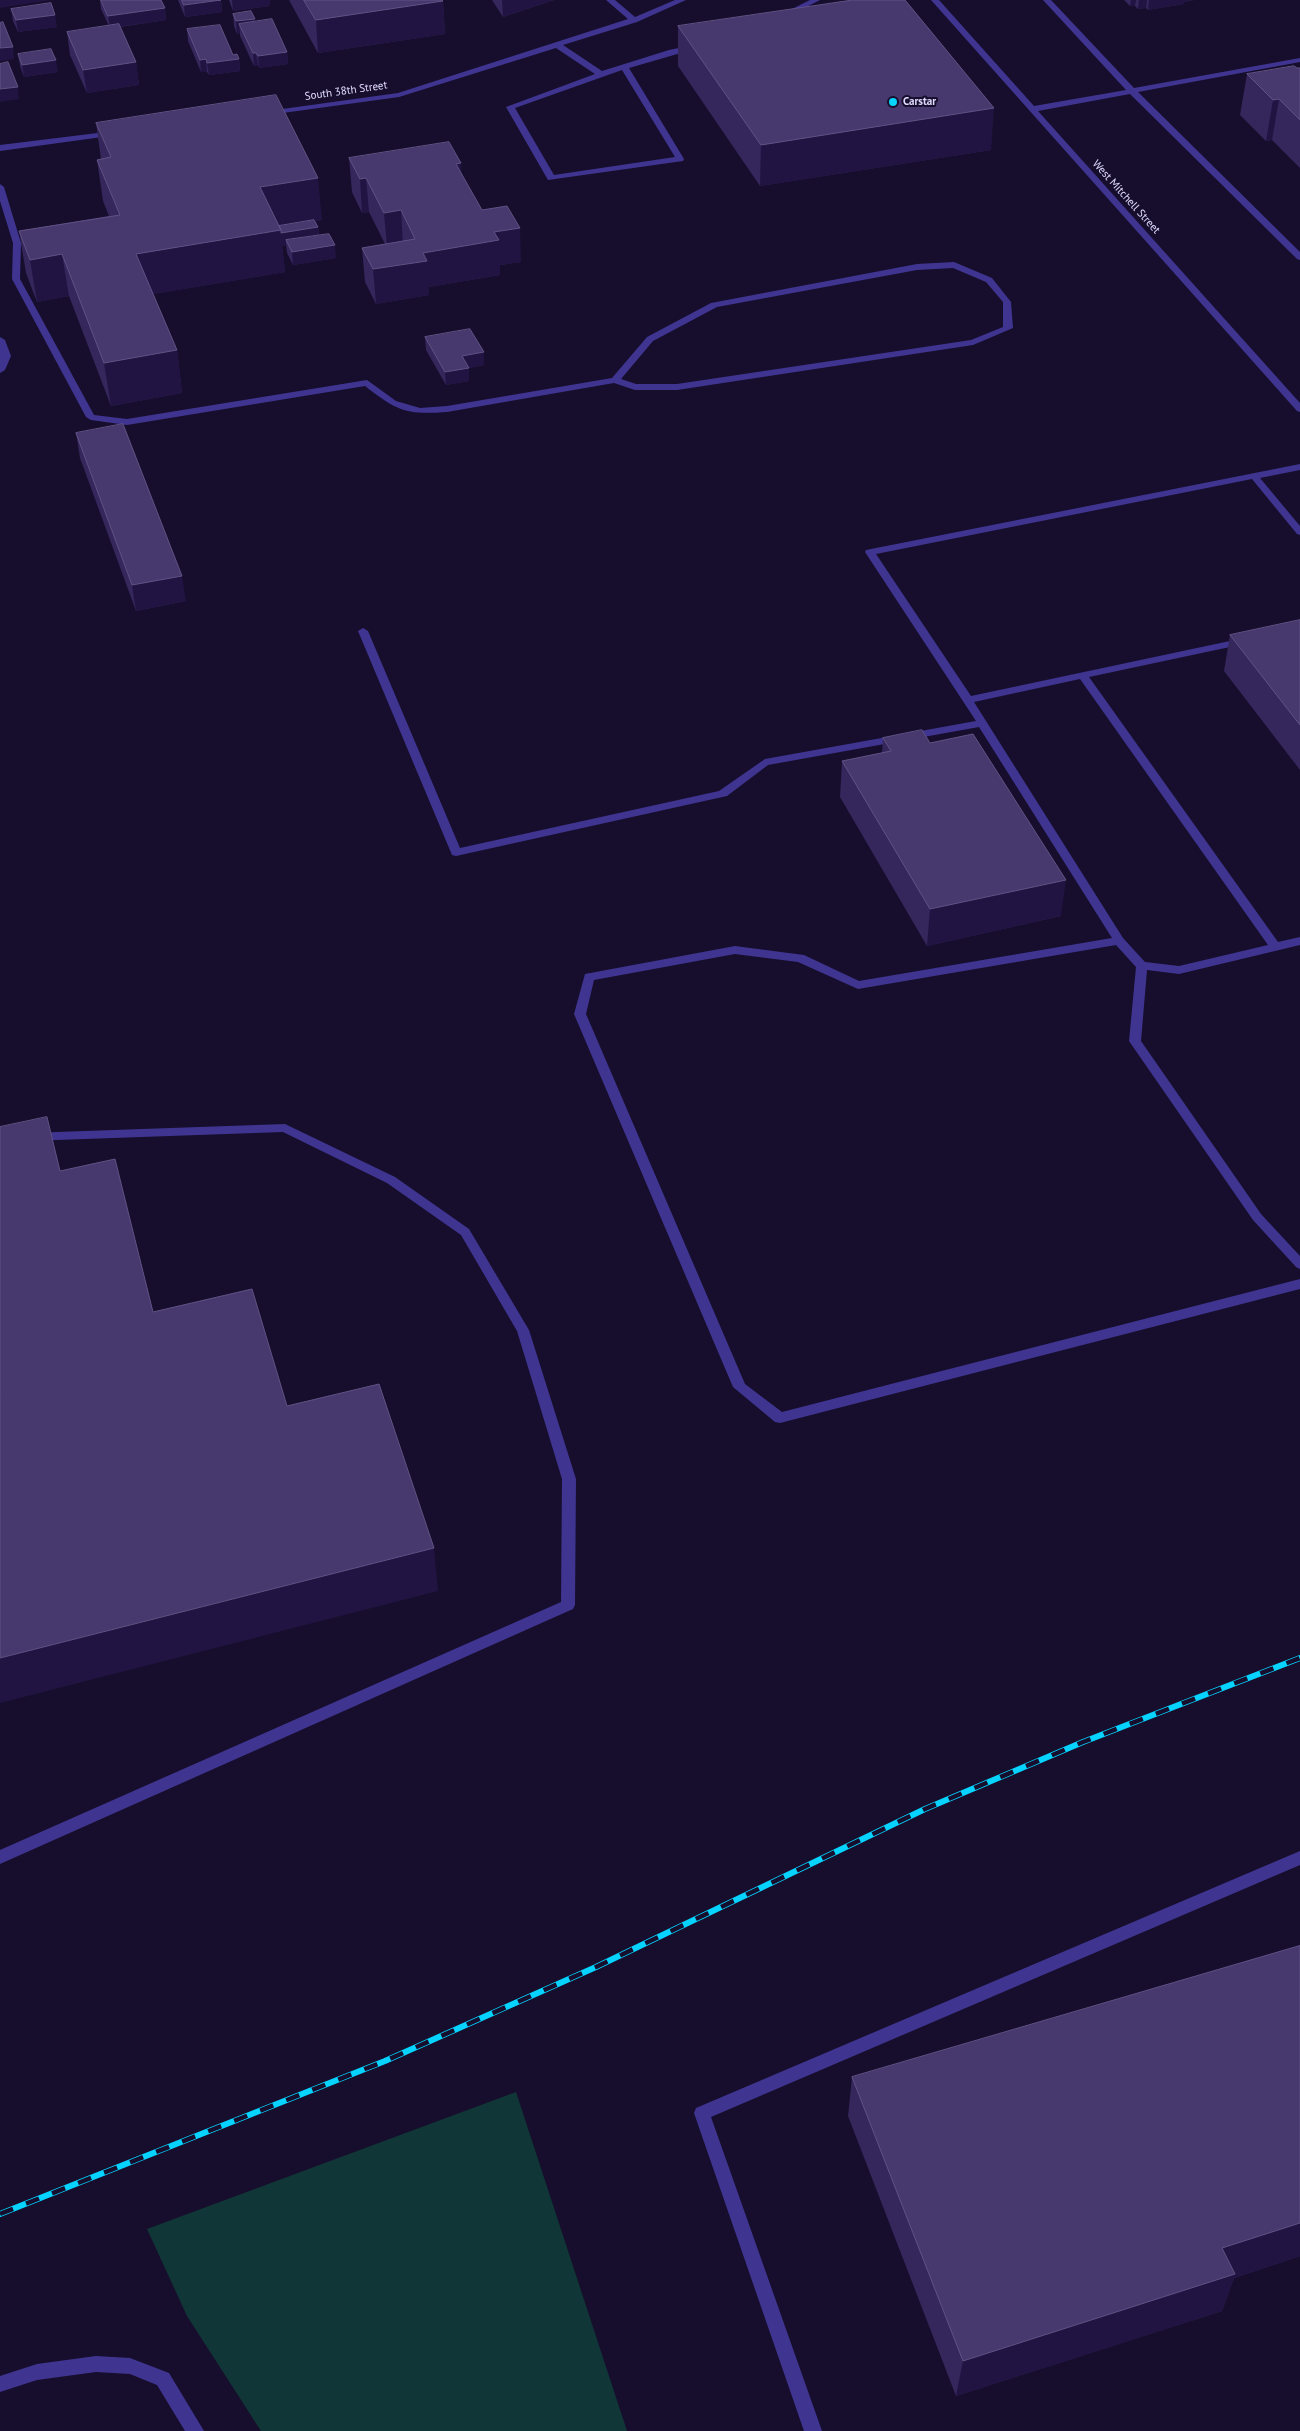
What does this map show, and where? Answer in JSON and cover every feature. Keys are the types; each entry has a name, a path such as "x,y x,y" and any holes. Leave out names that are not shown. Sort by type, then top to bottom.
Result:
{"street":[{"path":"610,0 634,20"},
{"name":"South 38th Street","path":"263,113 399,95 634,20 682,0"},
{"path":"775,19 816,0"},
{"name":"West Mitchell Street","path":"935,0 1300,408"},
{"path":"1047,0 1132,91 1300,257"},
{"path":"624,68 680,159 551,178 510,107 602,75 671,52 706,43"},
{"path":"556,44 602,75"},
{"path":"1034,109 1300,60"},
{"path":"0,148 126,131"},
{"path":"0,187 17,243 16,279 91,417 127,422 367,383 393,403 419,412 447,409 615,380 635,387 676,387 973,342 1008,328 1007,302 989,280 954,265 917,267 714,305 650,339 615,380"},
{"path":"0,340 6,356 0,370"},
{"path":"1300,467 870,552 968,700 1119,941 1142,966 1178,970 1300,942"},
{"path":"1254,476 1300,532"},
{"path":"364,632 456,852 723,794 766,762 981,723"},
{"path":"968,700 1253,639"},
{"path":"1083,676 1275,947"},
{"path":"1119,941 858,985 800,958 735,950 589,977 580,1014 740,1387 780,1418 1300,1284"},
{"path":"1142,966 1135,1041 1257,1217 1300,1264"},
{"path":"0,1138 285,1128 391,1180 465,1232 522,1330 569,1479 568,1605 0,1857"},
{"path":"813,2431 702,2113 1300,1858"},
{"path":"0,2384 37,2372 79,2366 96,2364 130,2366 163,2379 196,2431"}],"green space":[{"path":"516,2092 627,2431 261,2431 187,2316 147,2229"}],"building":[{"path":"101,0 161,0 165,8 108,16"},
{"path":"182,0 221,0 184,5"},
{"path":"304,0 442,0 443,1 316,20"},
{"path":"853,0 905,0 994,108 761,145 678,26"},
{"path":"51,3 55,15 16,20 11,9"},
{"path":"251,11 255,19 236,21 233,14"},
{"path":"272,19 287,52 258,56 256,53 253,53 239,24"},
{"path":"3,22 13,47 0,48 0,23"},
{"path":"119,24 136,62 83,70 67,32"},
{"path":"220,25 233,55 237,54 239,59 207,63 206,59 200,60 187,29"},
{"path":"51,49 56,60 22,65 18,54"},
{"path":"8,62 18,87 0,89 0,64"},
{"path":"1294,66 1300,68 1300,120 1279,99 1273,100 1247,74"},
{"path":"276,95 318,178 260,187 281,230 136,254 177,350 104,363 62,254 30,260 19,231 120,215 97,160 111,157 96,123"},
{"path":"449,142 461,163 456,164 482,210 507,206 520,228 494,232 499,240 423,253 427,261 373,269 362,248 415,239 401,210 384,213 366,178 360,179 349,158"},
{"path":"314,220 318,227 281,233 279,226"},
{"path":"329,234 335,245 292,252 286,240"},
{"path":"470,329 484,352 462,356 469,368 445,372 425,337"},
{"path":"123,424 182,576 132,585 76,433"},
{"path":"1300,620 1300,725 1230,635"},
{"path":"922,730 930,743 973,734 1066,880 930,909 842,761 891,751 883,738"},
{"path":"47,1117 60,1171 115,1159 153,1312 252,1289 287,1406 379,1384 434,1548 0,1658 0,1127"},
{"path":"1300,1946 1300,2223 1222,2248 1235,2274 963,2361 852,2077"}],"railway":[{"path":"0,2214 385,2061 596,1967 925,1809 1083,1742 1300,1658"}],"place":[{"name":"Carstar","path":"893,102"}]}
